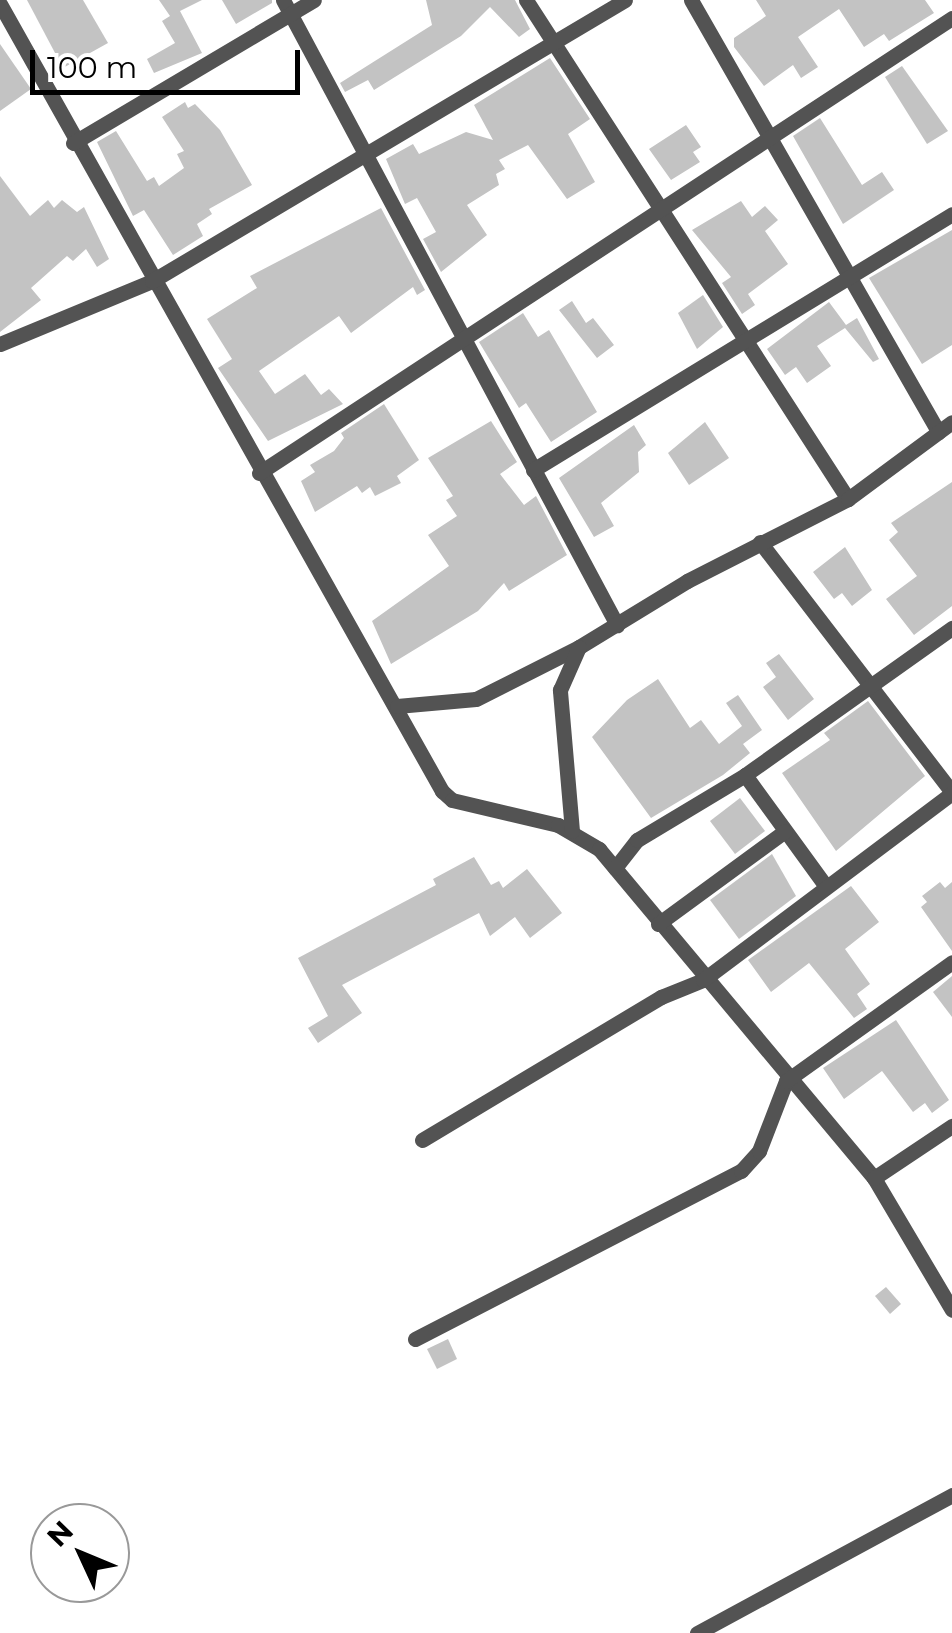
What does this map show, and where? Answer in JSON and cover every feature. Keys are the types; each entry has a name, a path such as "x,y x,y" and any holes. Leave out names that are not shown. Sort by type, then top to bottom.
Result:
{"street":[{"path":"73,143 287,7 314,0"},
{"path":"526,0 848,499"},
{"path":"0,344 152,281 626,0"},
{"path":"691,0 938,432"},
{"path":"0,4 73,143 259,473 452,800 572,831 615,868 786,1081 874,1178 950,1300"},
{"path":"287,7 617,625"},
{"path":"259,473 462,336 662,212 952,18"},
{"path":"534,470 952,214"},
{"path":"396,706 476,699 617,625 760,542 848,499 952,422"},
{"path":"422,1140 660,996 703,980 952,792 760,542"},
{"path":"615,868 637,840 745,775 952,628"},
{"path":"572,831 560,690 578,646"},
{"path":"745,775 826,885"},
{"path":"658,924 786,830"},
{"path":"415,1339 748,1166 786,1081 952,962"},
{"path":"874,1178 952,1126"},
{"path":"697,1633 952,1494"}],"building":[{"path":"27,0 83,0 108,43 63,68"},
{"path":"159,0 202,0 180,11 202,53 154,73 147,59 175,43 162,21 170,16"},
{"path":"222,0 272,0 272,3 236,24"},
{"path":"426,0 515,0 530,29 519,37 490,7 461,36 374,90 368,80 345,92 340,83 432,25"},
{"path":"756,0 925,0 934,13 889,41 884,34 864,47 839,9 798,37 818,67 801,78 793,65 764,86 734,47 734,38 766,16"},
{"path":"0,44 31,89 0,111"},
{"path":"550,58 590,119 568,134 595,182 567,199 528,145 499,160 505,169 496,174 499,185 467,205 487,235 441,272 423,239 436,232 417,198 405,204 386,159 413,144 419,154 466,132 493,140 474,105"},
{"path":"902,66 948,131 927,144 885,77"},
{"path":"185,102 188,108 195,104 220,130 252,185 209,209 212,214 197,224 203,236 173,255 144,210 133,216 97,142 116,131 147,181 154,177 159,186 184,168 177,154 184,151 162,117"},
{"path":"820,118 862,185 882,172 894,190 843,224 793,136"},
{"path":"686,125 701,147 693,152 700,162 671,180 649,149"},
{"path":"0,176 30,216 48,200 54,208 62,200 77,212 84,207 109,259 97,267 86,249 73,261 67,256 31,288 41,300 0,332"},
{"path":"741,201 752,217 765,206 778,220 765,231 788,264 748,294 755,305 742,314 722,283 731,277 692,230"},
{"path":"381,208 425,290 417,295 413,287 351,333 339,316 259,371 275,394 305,374 321,395 329,389 343,404 268,441 218,368 232,359 207,319 257,288 250,276"},
{"path":"952,230 952,345 922,364 869,278"},
{"path":"703,295 723,327 697,349 678,313"},
{"path":"572,301 586,323 593,318 614,345 597,358 559,310"},
{"path":"829,302 846,325 857,318 879,359 873,362 845,328 817,346 831,366 807,383 796,367 785,375 767,349"},
{"path":"523,313 538,337 549,330 597,412 551,442 526,403 519,408 479,342"},
{"path":"384,404 419,460 397,476 401,483 375,496 370,487 362,493 357,486 315,512 301,481 315,472 310,465 334,451 344,438 341,433"},
{"path":"491,421 517,462 500,474 524,505 536,496 567,555 509,591 504,583 478,611 391,664 372,621 449,566 428,535 457,516 446,500 453,496 428,458"},
{"path":"705,422 729,458 689,485 668,453"},
{"path":"634,425 646,445 638,452 639,472 601,503 614,526 594,537 559,478"},
{"path":"952,482 952,606 914,635 886,599 917,576 889,540 898,532 891,523"},
{"path":"845,547 872,590 852,606 842,593 834,599 813,572"},
{"path":"779,654 814,699 788,720 763,687 776,677 766,663"},
{"path":"658,679 690,728 701,720 719,744 742,726 726,703 738,695 762,730 743,744 750,753 723,775 651,818 592,737 627,700"},
{"path":"868,701 925,776 836,851 782,773 830,740 824,733"},
{"path":"740,798 765,831 735,854 710,821"},
{"path":"772,854 796,896 739,939 710,900"},
{"path":"474,857 491,885 499,881 503,888 527,869 562,913 530,938 515,917 490,936 479,913 342,985 362,1013 318,1043 308,1028 328,1016 298,958 436,885 433,879"},
{"path":"940,882 945,888 952,882 952,951 921,907 927,902 922,896"},
{"path":"851,886 879,922 845,949 870,984 857,994 867,1009 854,1018 809,963 771,992 748,960"},
{"path":"952,976 952,1017 933,992"},
{"path":"896,1020 949,1100 932,1113 925,1103 913,1112 882,1071 844,1099 823,1068"},
{"path":"886,1287 901,1304 890,1314 875,1296"},
{"path":"448,1339 457,1359 437,1369 427,1349"}]}
